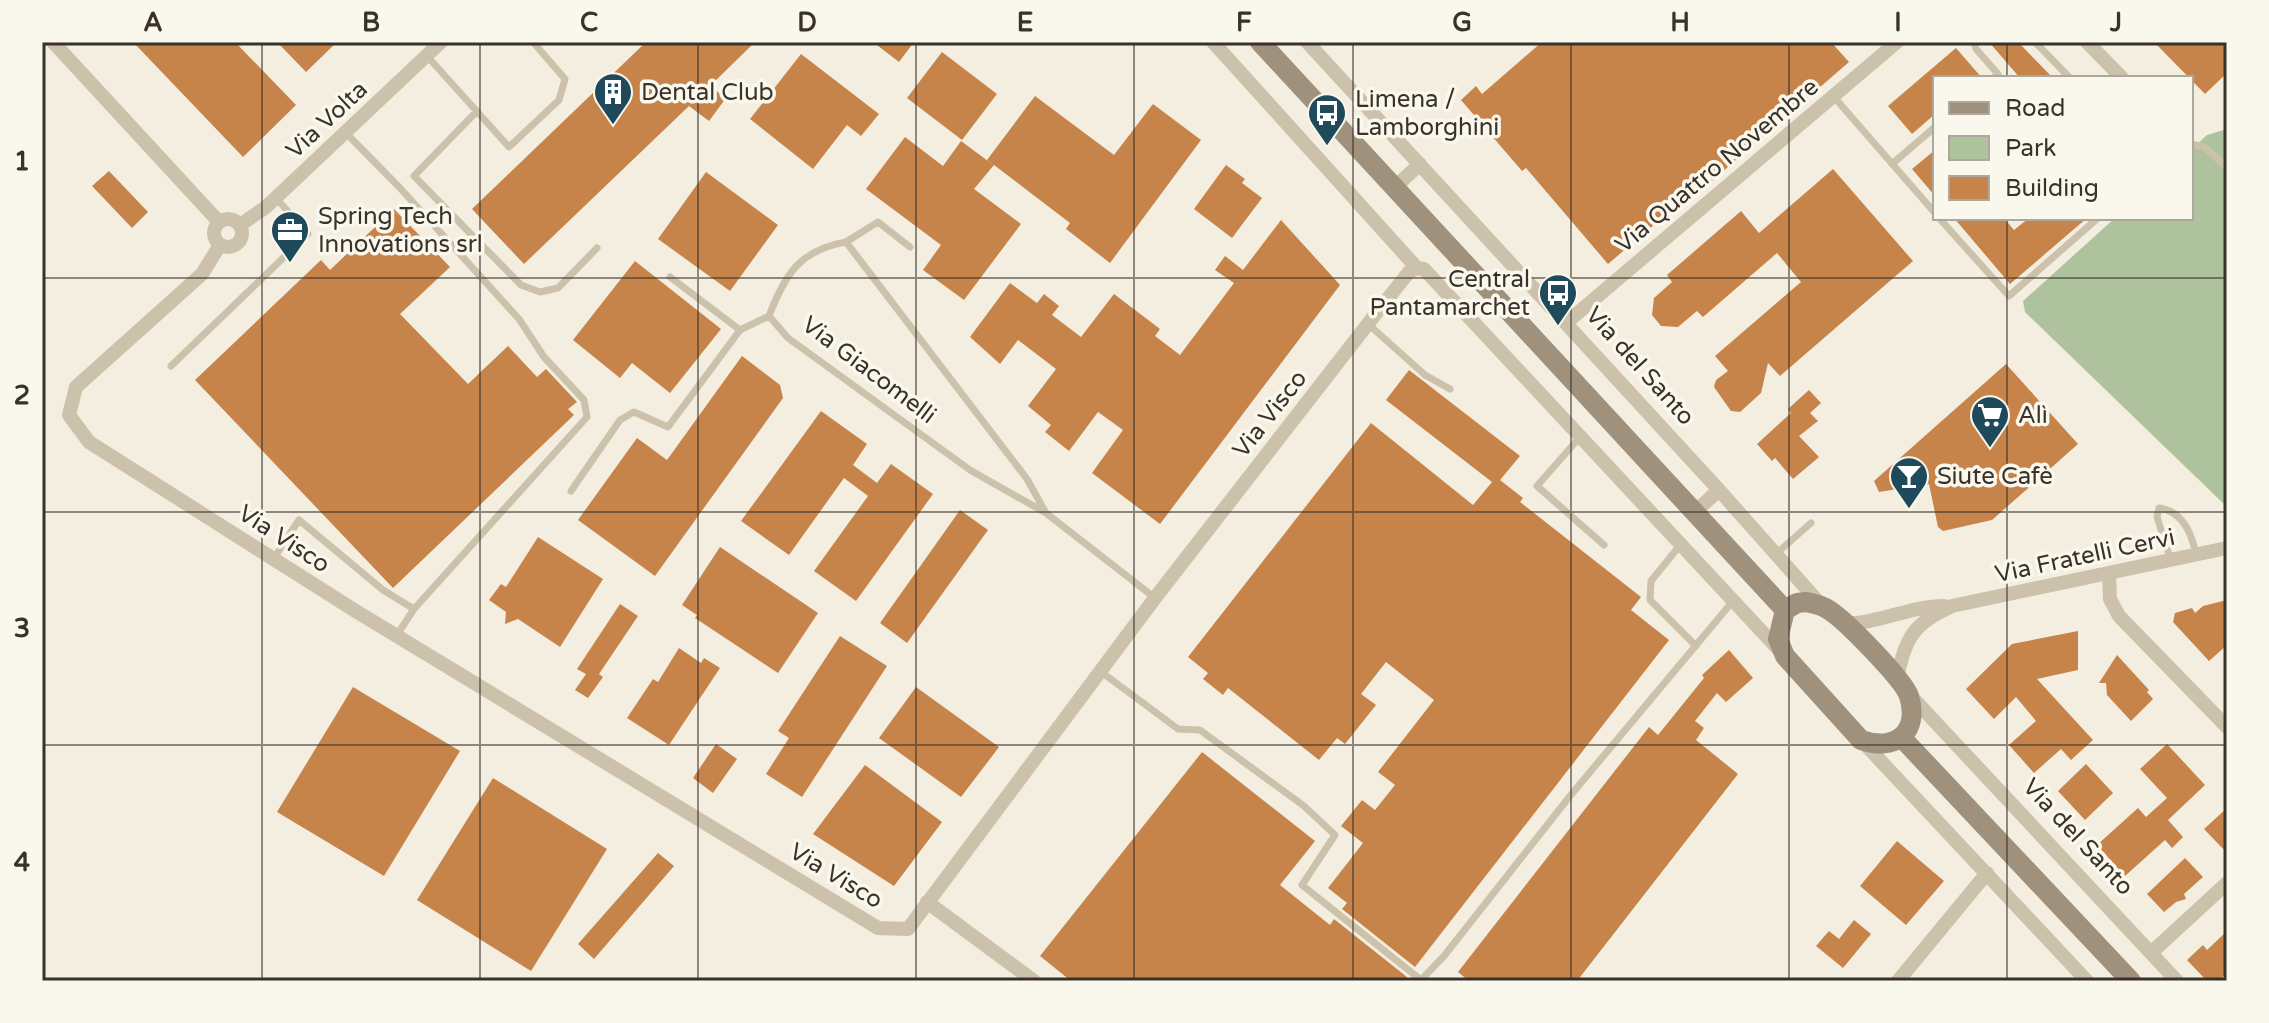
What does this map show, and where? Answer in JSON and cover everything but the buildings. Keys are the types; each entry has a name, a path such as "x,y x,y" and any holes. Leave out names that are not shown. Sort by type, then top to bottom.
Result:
{"street":[{"path":"53,42 219,222"},
{"name":"Via Volta","path":"76,387 202,274 220,245 231,247 240,241 240,225 276,198 441,42"},
{"path":"1213,42 1417,268 1424,269 2087,981"},
{"path":"1260,42 1785,610"},
{"name":"Via del Santo","path":"1307,42 1821,605 1844,623 2177,981"},
{"name":"Via Quattro Novembre","path":"1566,323 1897,42"},
{"path":"2087,42 2120,76"},
{"path":"1395,187 1420,164"},
{"path":"219,222 230,219 240,225"},
{"path":"219,222 214,234 220,245"},
{"name":"Via Visco","path":"76,387 69,415 89,442 396,635 878,928 908,929 1155,598 1409,272 1417,268"},
{"path":"1695,512 1719,490"},
{"name":"Via Fratelli Cervi","path":"1844,623 1861,624 1924,606 1952,606 2227,548"},
{"path":"2109,573 2110,599 2119,616 2227,727"},
{"path":"1785,656 1778,639 1785,610 1797,603 1821,605"},
{"name":"Via Fratelli Cervi","path":"1903,686 1902,652 1907,639 1922,622 1952,606"},
{"path":"1861,740 1874,745 1888,744 1902,738 1909,727 1911,708 1903,686"},
{"path":"1902,738 2131,981"},
{"path":"1898,981 1987,873"},
{"path":"2151,953 2227,883"},
{"path":"927,902 1034,981"}],"lane":[{"path":"426,56 509,147 559,100 565,79 533,42"},
{"path":"1974,42 1976,49 1998,74 1996,76"},
{"path":"2035,42 2068,76"},
{"path":"1834,97 1933,211"},
{"path":"477,111 414,176 521,285 540,292 558,288 597,248"},
{"path":"1892,164 1933,129"},
{"path":"345,132 519,319 544,357 584,400 587,417 414,609 396,635"},
{"path":"2193,144 2204,147 2227,167"},
{"path":"171,366 308,234 276,198"},
{"path":"1941,220 2009,296 2096,220"},
{"path":"846,242 878,222 910,247"},
{"name":"Via Giacomelli","path":"1046,513 1027,479 846,242 825,246 800,261 782,284 769,316 788,338 970,470 1046,513 1155,598"},
{"path":"670,277 740,330"},
{"path":"571,491 620,420 634,412 668,427 740,330 769,316"},
{"path":"1368,324 1425,375 1450,389"},
{"path":"1580,437 1537,486 1604,545"},
{"path":"2171,561 2157,517 2159,508 2167,509 2191,530 2196,555"},
{"path":"274,558 299,520 383,590 414,609"},
{"path":"1776,554 1811,523"},
{"path":"1681,544 1651,581 1650,600 1696,646"},
{"path":"1100,671 1178,729 1200,730 1304,806 1335,835 1302,885 1421,980 1444,956 1570,796 1734,600"}],"green space":[{"path":"2227,129 2227,507 2025,312 2023,301 2113,220 2193,220 2193,148 2207,135"}],"place":[{"name":"Dental Club","path":"613,126"},
{"name":"Limena / Lamborghini","path":"1327,147"},
{"name":"Spring Tech Innovations srl","path":"290,264"},
{"name":"Central Pantamarchet","path":"1558,327"},
{"name":"Alì","path":"1990,449"},
{"name":"Siute Cafè","path":"1909,510"}]}
